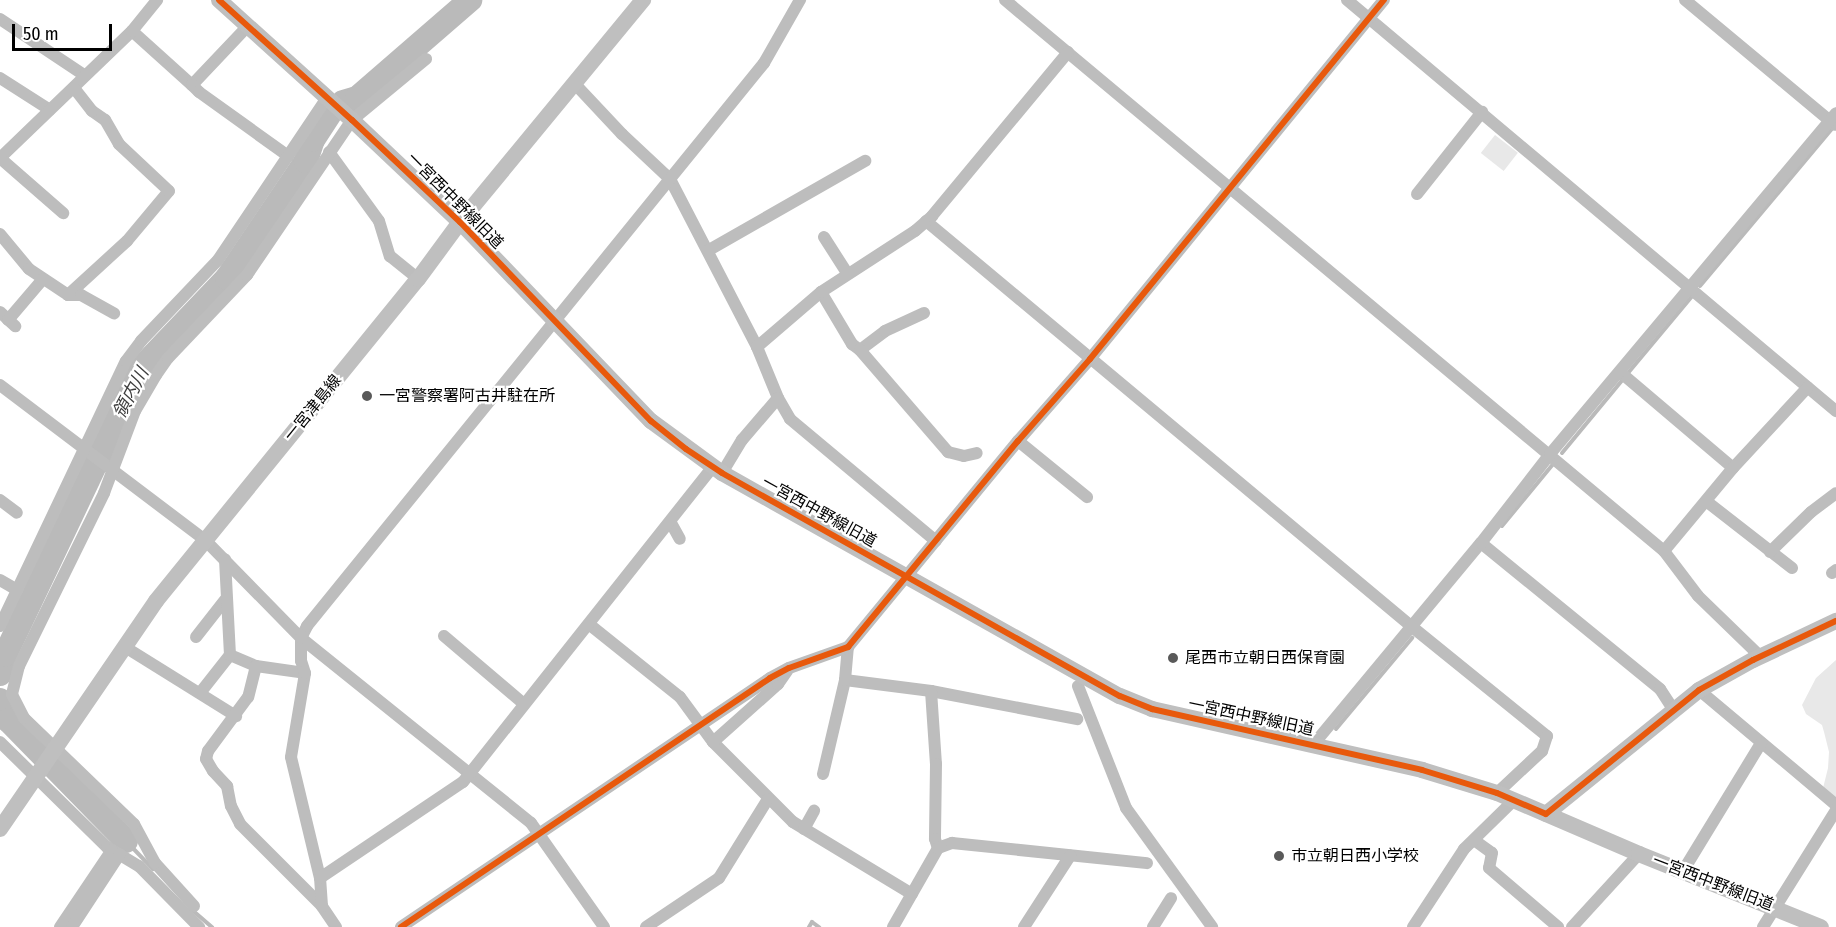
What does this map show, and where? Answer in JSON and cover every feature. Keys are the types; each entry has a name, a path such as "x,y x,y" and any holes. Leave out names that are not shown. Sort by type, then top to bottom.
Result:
{"street":[{"path":"63,213 0,158 132,31 157,0"},
{"name":"一宮西中野線旧道","path":"219,0 352,120 460,222 651,421 717,470 1120,696 1152,709 1422,770 1497,793 1639,854 1821,927"},
{"name":"一宮津島線","path":"0,830 156,600 417,279 460,222 643,0"},
{"path":"322,906 320,878 291,757 305,673 301,661 301,638 307,626 553,320 764,63 800,0"},
{"path":"1005,0 1664,551 1698,596 1761,657"},
{"path":"1347,0 1836,411"},
{"path":"401,927 698,724 789,668 848,647 1018,441 1090,360 1384,0"},
{"path":"1313,745 1481,543 1550,454 1834,119 1685,0"},
{"path":"0,18 84,75"},
{"path":"192,85 248,27"},
{"path":"132,31 199,92 288,156"},
{"path":"757,347 821,292 847,273 906,237 926,221 1068,52"},
{"path":"194,906 155,863 134,824 24,718 12,694 19,666 104,493 135,411 162,366 247,275 352,120 426,59"},
{"path":"0,78 50,110"},
{"path":"575,84 622,134 670,179 709,250 790,419 936,541"},
{"path":"68,295 127,241 169,191 119,144 105,120 92,111 74,88"},
{"path":"0,626 126,361 141,341 218,260 327,98"},
{"path":"1417,194 1482,112"},
{"path":"329,152 379,221 390,256 417,279"},
{"path":"709,250 865,161"},
{"path":"926,221 1090,360 1547,736 1542,752 1497,793"},
{"path":"824,237 847,273"},
{"path":"1,238 29,269 43,279 68,295 81,295 114,313"},
{"path":"8,320 43,279"},
{"path":"821,292 852,344 860,350 948,452 964,456 977,453"},
{"path":"860,350 885,331 924,313"},
{"path":"1620,372 1733,468"},
{"path":"0,385 85,447 205,540 301,638 470,772 539,832 604,927"},
{"path":"1664,551 1733,468 1808,387"},
{"path":"320,878 463,782 671,523 778,398"},
{"path":"1018,441 1087,497"},
{"path":"1770,552 1811,512 1836,493"},
{"path":"0,500 17,513"},
{"path":"1706,501 1792,568"},
{"path":"671,523 680,539"},
{"path":"1481,543 1660,689 1673,709"},
{"path":"200,693 230,655 225,600 225,559"},
{"path":"0,580 17,590"},
{"path":"196,638 225,600"},
{"path":"1546,814 1699,690 1836,621"},
{"path":"590,625 680,697 713,742 768,799 804,829 912,894"},
{"path":"444,636 524,704"},
{"path":"125,647 236,716"},
{"path":"823,774 845,680 848,647"},
{"path":"230,655 256,666 305,673"},
{"path":"256,666 248,697 208,751 206,759 213,771 227,786 231,806 240,824 322,906 336,927"},
{"path":"713,742 778,684 789,668"},
{"path":"845,680 931,691 1077,719"},
{"path":"1078,687 1126,808 1212,927"},
{"path":"1699,690 1836,805"},
{"path":"931,691 936,764 935,839 938,848"},
{"path":"0,742 116,852 139,866 199,927"},
{"path":"1683,871 1761,743"},
{"path":"646,927 719,878 768,799"},
{"path":"1413,927 1442,881 1474,840 1513,801"},
{"path":"1763,927 1836,810"},
{"path":"804,829 814,811"},
{"path":"1474,840 1492,853 1489,868 1558,927"},
{"path":"893,927 938,848 952,843 1147,863"},
{"path":"60,927 116,852"},
{"path":"72,927 116,852"},
{"path":"1573,927 1639,854"},
{"path":"1024,927 1070,856"},
{"path":"1153,927 1171,898"}],"shaded area":[{"path":"1495,135 1518,153 1504,171 1481,153"},
{"path":"1836,660 1836,804 1822,792 1829,752 1822,725 1806,714 1802,705 1816,678"}],"waterway":[{"name":"領内川","path":"343,102 357,98 470,0"},
{"name":"領内川","path":"0,674 5,655 141,368 227,278 306,161 313,140 330,114"},
{"path":"1700,286 1831,130"},
{"path":"1628,373 1693,295"},
{"path":"1562,453 1624,378"},
{"path":"1502,526 1554,463"},
{"path":"1336,729 1412,638"},
{"name":"領内川","path":"0,700 8,720 126,841"},
{"path":"119,850 126,841 153,869"},
{"path":"191,909 212,927"},
{"path":"809,927 812,922 819,927"}],"cycle path":[{"path":"219,0 352,120 460,222 651,421 686,449 722,473 1120,696 1152,709 1422,770 1497,793 1546,814 1699,690 1753,660 1836,621"},
{"path":"401,927 770,678 789,668 848,647 1018,441 1090,359 1384,0"}],"place":[{"name":"一宮警察署阿古井駐在所","path":"367,396"},
{"name":"尾西市立朝日西保育園","path":"1173,658"},
{"name":"市立朝日西小学校","path":"1279,856"}]}
